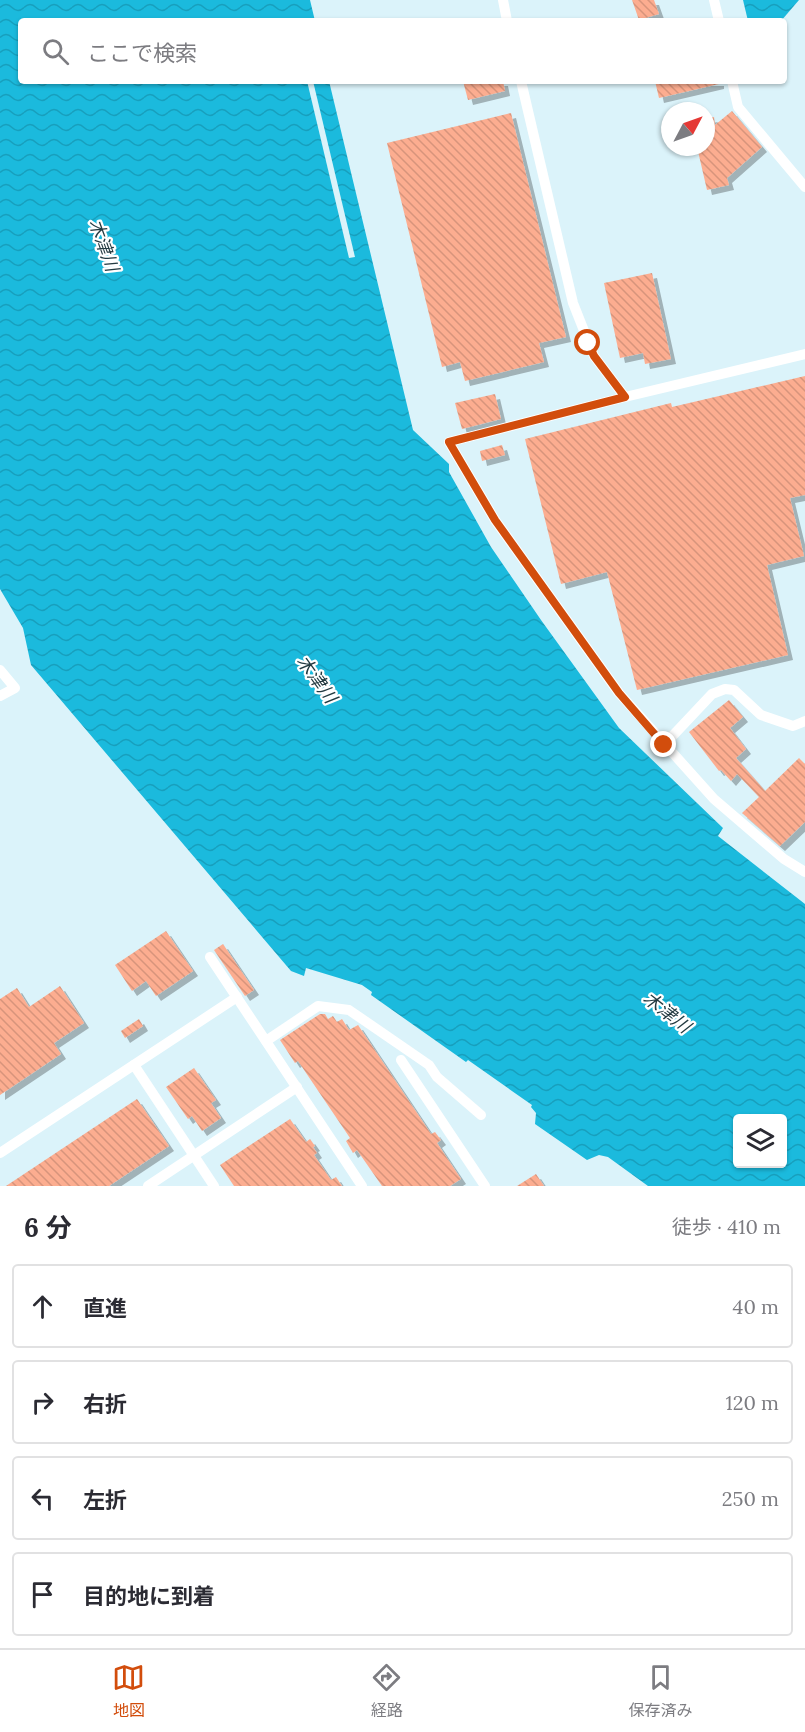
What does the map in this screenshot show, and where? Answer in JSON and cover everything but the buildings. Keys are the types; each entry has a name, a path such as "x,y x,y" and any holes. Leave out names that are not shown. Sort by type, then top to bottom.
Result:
{"lane":[{"path":"503,0 506,18"},
{"path":"714,0 718,18"},
{"path":"522,84 573,303 594,356 625,397"},
{"path":"733,84 738,107 805,187"},
{"path":"805,354 449,442 495,520 619,693 714,799 784,859 805,872"},
{"path":"0,670 15,688 0,696"},
{"path":"664,745 712,694 725,689 734,690 761,716 793,726 805,721"},
{"path":"210,957 362,1186"},
{"path":"0,1153 237,997"},
{"path":"266,1041 318,1006 349,1010 429,1065 437,1077 482,1115"},
{"path":"401,1060 484,1186"},
{"path":"134,1065 214,1186"},
{"path":"148,1186 297,1088"}],"water":[{"name":"木津川","path":"0,0 310,0 314,18 18,18 18,84 330,84 413,430 449,464 449,472 491,547 619,728 723,828 718,836 805,904 805,1186 648,1186 608,1157 599,1155 587,1160 535,1124 536,1113 532,1105 371,995 372,992 362,985 306,968 304,976 291,971 31,665 23,628 0,589"},
{"path":"743,0 799,0 784,18 747,18"}],"pier":[{"path":"308,84 314,84 355,257 349,258"}],"route":[{"path":"588,343 594,356 625,397 449,442 495,520 619,693 664,745"}]}
